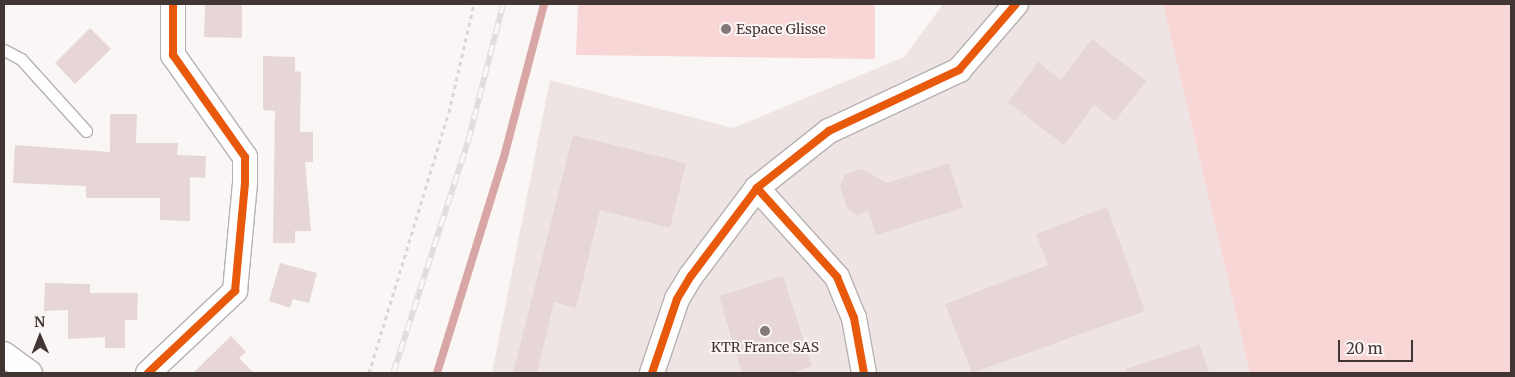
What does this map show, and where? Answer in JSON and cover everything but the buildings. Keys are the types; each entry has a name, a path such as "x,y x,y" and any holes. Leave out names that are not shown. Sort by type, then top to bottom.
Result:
{"street":[{"path":"148,373 235,291 245,183 245,157 173,55 173,4"},
{"path":"652,373 677,300 691,276 757,188 830,131 959,70 1016,4"},
{"path":"757,188 837,277 854,318 864,373"},
{"path":"4,354 30,373"}],"lane":[{"path":"4,50 21,59 86,131"}],"path":[{"path":"369,373 449,112 474,4"}],"shaded area":[{"name":"Espace Glisse","path":"578,4 875,4 875,59 576,55"},
{"path":"943,4 1163,4 1250,373 492,373 550,80 733,128 904,57"},
{"path":"1163,4 1511,4 1511,373 1250,373"}],"waterway":[{"path":"437,373 505,153 544,4"}],"railway":[{"path":"393,373 468,141 503,4"}],"cycle path":[{"path":"148,373 235,291 245,183 245,157 173,55 173,4"},
{"path":"652,373 677,299 691,276 757,188 829,131 959,70 1016,4"},
{"path":"757,188 837,277 854,318 864,373"}],"place":[{"name":"Espace Glisse","path":"726,29"},
{"name":"KTR France SAS","path":"765,331"}]}
